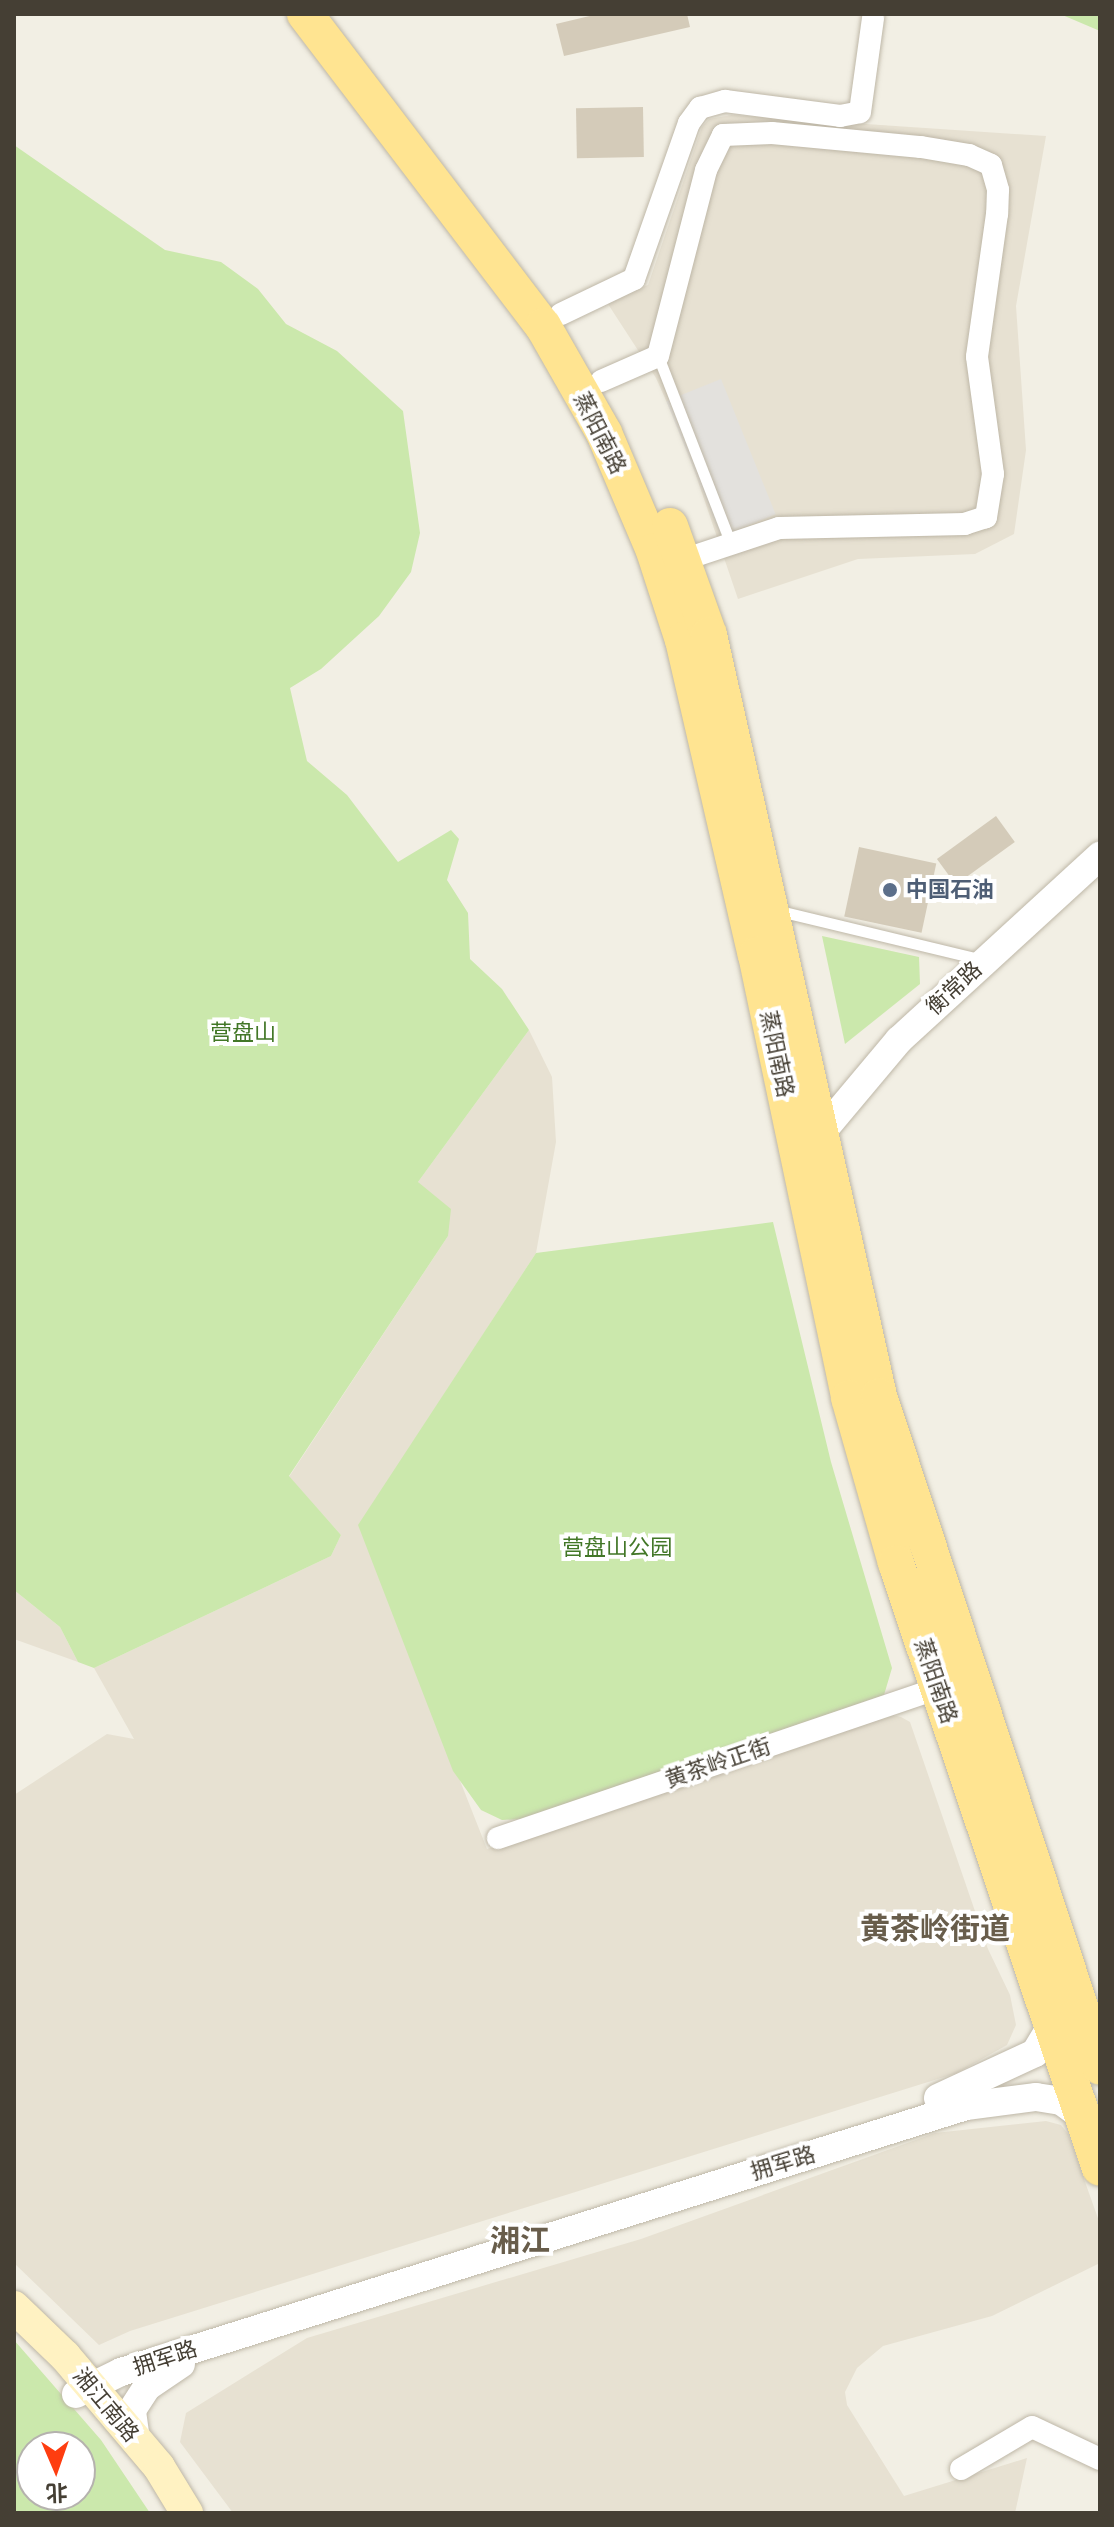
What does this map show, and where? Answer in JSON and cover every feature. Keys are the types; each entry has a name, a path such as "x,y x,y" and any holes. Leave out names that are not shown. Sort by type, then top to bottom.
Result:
{"main road":[{"name":"蒸阳南路","path":"305,14 543,326 604,433 654,551 683,640 728,835 849,1398 938,1688 1100,2168"},
{"name":"蒸阳南路","path":"336,14 561,314 628,427 683,560 709,635 879,1396 1096,2041"},
{"name":"湘江南路","path":"14,2307 84,2387 136,2440 187,2513"},
{"name":"湘江南路","path":"14,2328 84,2387 166,2513"}],"street":[{"path":"561,314 634,279 689,123 700,108 725,101 840,116 860,112 873,18"},
{"path":"601,381 658,356 706,170 723,135 772,133 921,147 969,155 991,165 997,214 977,357 993,474 986,517 965,524 779,528 683,560"},
{"name":"衡常路","path":"821,1133 899,1040 1100,856"},
{"name":"黄茶岭正街","path":"498,1838 938,1688"},
{"name":"拥军路","path":"84,2387 114,2361 965,2090 1035,2053 1052,2025"},
{"name":"拥军路","path":"84,2387 121,2372 966,2106 1036,2097 1061,2101 1083,2117"},
{"path":"136,2440 132,2410 147,2387 222,2340"},
{"path":"961,2469 1032,2427 1100,2459"}],"lane":[{"path":"658,356 731,544"},
{"path":"772,909 985,960"}],"shaded area":[{"path":"732,115 1046,136 1016,306 1026,450 1014,534 975,554 858,559 738,599 685,443 656,378 606,301 648,285 702,127 709,119"},
{"path":"721,379 776,514 721,536 666,401"},
{"path":"529,1030 552,1077 556,1142 536,1253 359,1525 487,1849 892,1715 901,1717 910,1722 988,1949 1010,1995 1016,2025 1007,2045 957,2073 130,2331 99,2345 14,2263 14,1795 107,1734 134,1739 94,1668 331,1556 341,1535 289,1477 448,1236 418,1182"},
{"path":"14,1590 60,1627 78,1662 14,1639"},
{"path":"1046,2121 1061,2125 1068,2134 1100,2224 1100,2263 992,2316 883,2346 857,2368 845,2392 847,2405 904,2496 1027,2458 1015,2513 233,2513 180,2442 186,2413 307,2338 641,2239 935,2133"}],"green space":[{"path":"1060,14 1100,14 1100,31"},
{"name":"营盘山","path":"14,145 165,250 221,262 258,289 286,324 337,351 403,411 420,533 411,572 379,616 321,669 290,688 307,761 347,795 398,862 451,830 459,839 447,880 468,913 470,959 502,989 529,1030 418,1182 451,1209 448,1236 289,1476 341,1535 331,1556 94,1668 78,1662 60,1627 14,1590"},
{"path":"822,936 919,957 920,984 845,1044"},
{"name":"营盘山公园","path":"773,1222 831,1462 892,1668 884,1695 522,1819 502,1820 481,1810 453,1771 358,1525 536,1253"},
{"path":"14,2340 93,2431 16,2431 16,2511 96,2511 96,2434 150,2513 14,2513"}],"building":[{"path":"598,14 687,14 690,27 564,56 556,24"},
{"path":"643,107 644,157 577,158 576,108"},
{"path":"996,816 1015,842 956,885 937,859"},
{"name":"中国石油","path":"859,847 936,863 922,933 844,916"}],"place":[{"name":"中国石油","path":"890,890"}],"district":[{"name":"黄茶岭街道","path":"935,1928"},
{"name":"湘江","path":"520,2240"}]}
